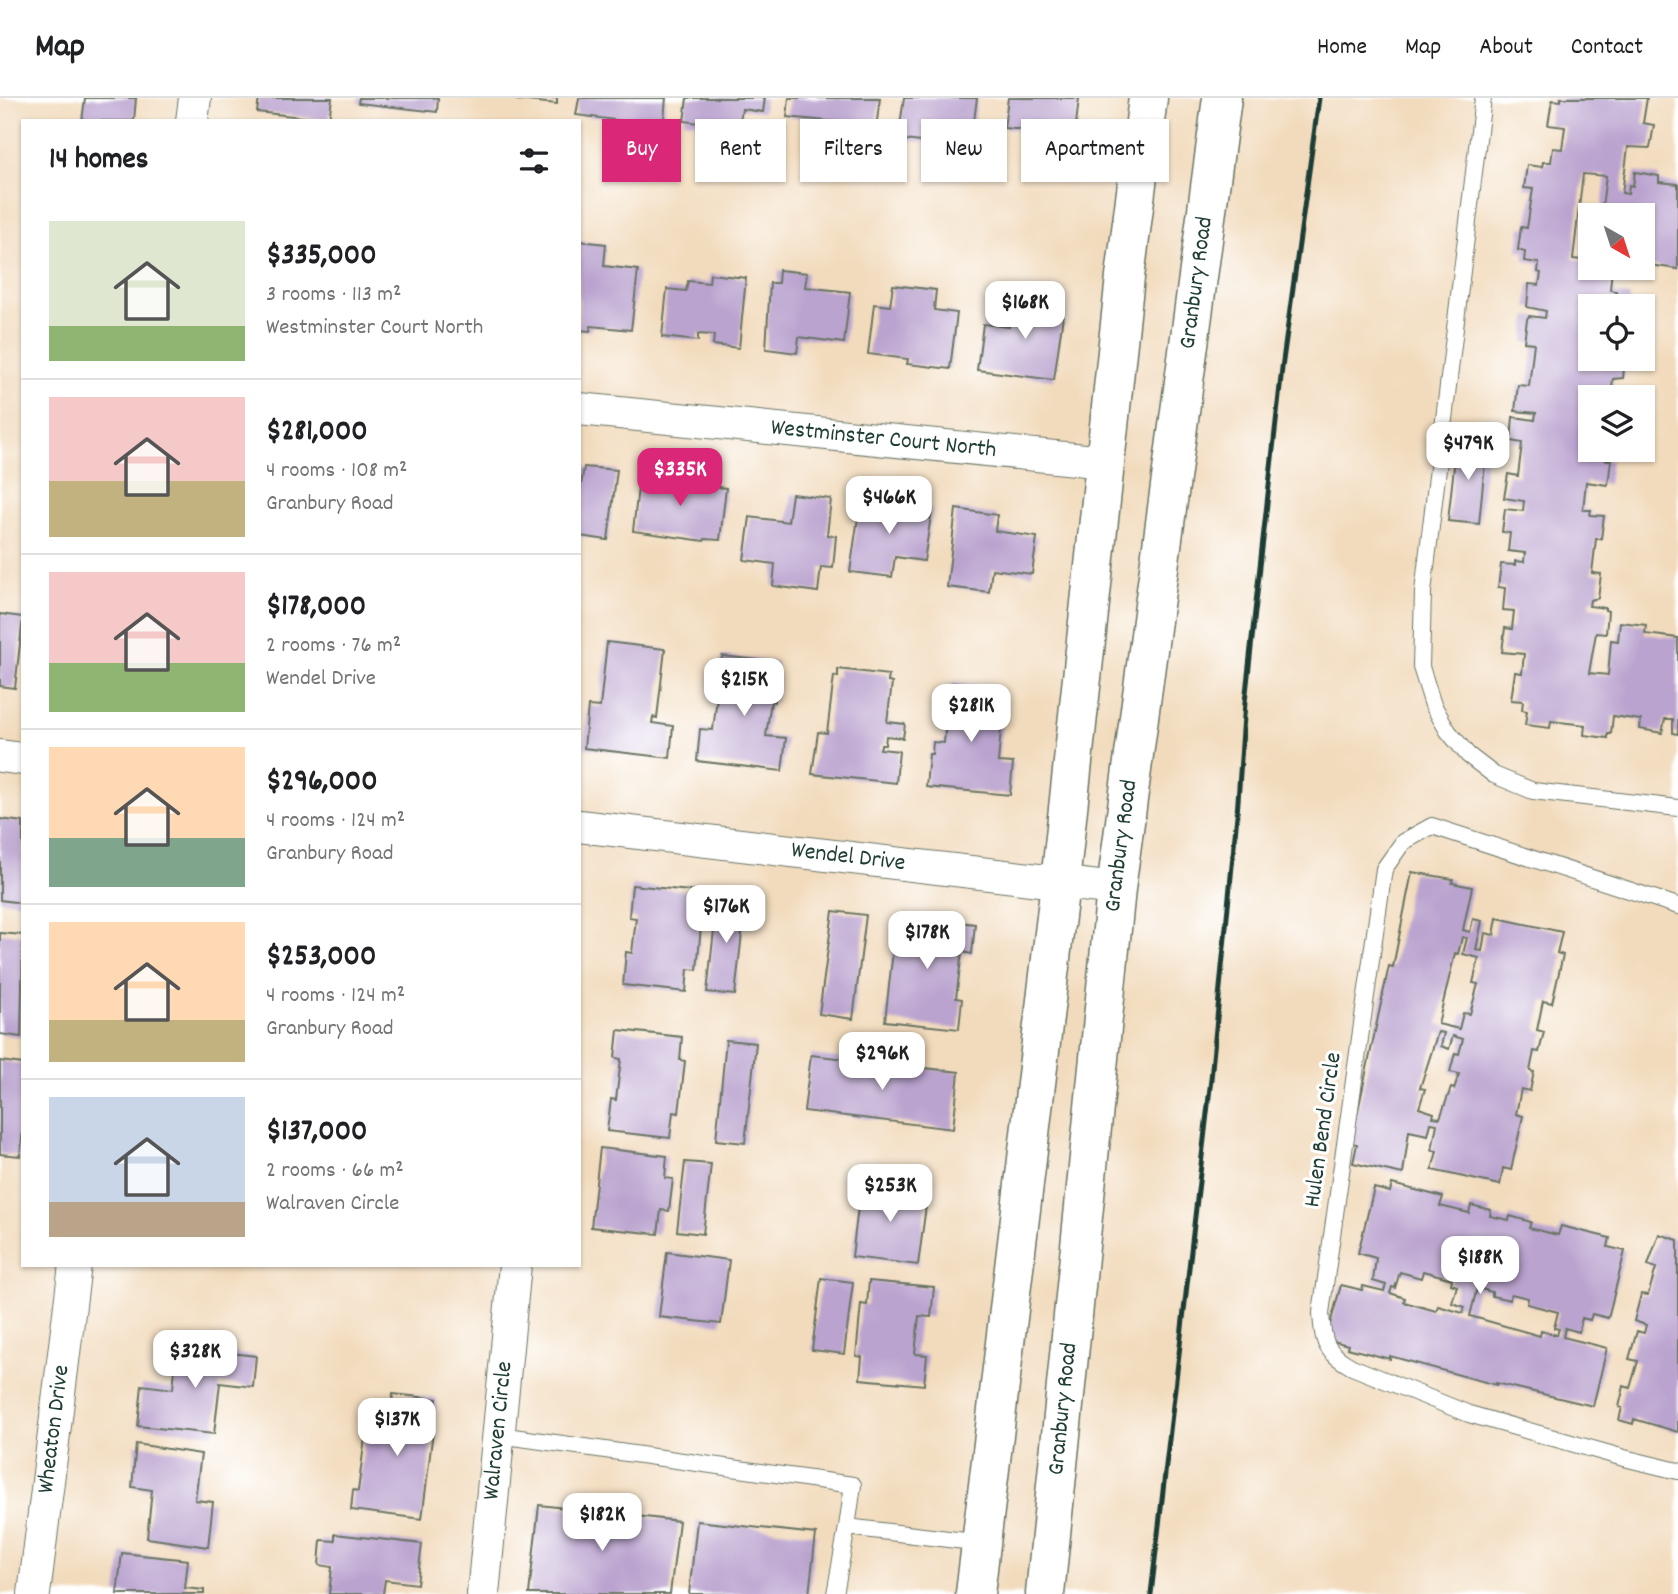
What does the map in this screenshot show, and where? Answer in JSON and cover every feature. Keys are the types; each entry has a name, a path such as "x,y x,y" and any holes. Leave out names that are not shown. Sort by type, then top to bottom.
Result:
{"main road":[{"path":"975,1594 1060,883 1105,461 1148,98"},
{"name":"Granbury Road","path":"1045,1594 1116,889 1222,98"}],"street":[{"path":"192,119 195,98"},
{"name":"Westminster Court North","path":"581,410 1105,461"},
{"path":"0,756 21,759"},
{"name":"Wendel Drive","path":"581,826 1116,889"},
{"name":"Wheaton Drive","path":"34,1594 75,1267"},
{"name":"Walraven Circle","path":"483,1594 515,1267"}],"lane":[{"path":"1483,98 1423,592 1421,667 1433,705 1448,731 1468,755 1494,775 1533,791 1678,808"},
{"name":"Hulen Bend Circle","path":"1678,906 1432,826 1403,842 1384,869 1321,1313 1322,1340 1338,1359 1352,1367 1469,1414 1678,1471"},
{"path":"499,1435 853,1485 835,1594"},
{"path":"847,1527 982,1543"}],"building":[{"path":"85,98 136,98 134,119 82,119"},
{"path":"259,98 332,98 329,119 257,112"},
{"path":"359,98 438,98 437,112 358,103"},
{"path":"557,98 557,104 517,100"},
{"path":"579,98 666,98 664,119 607,119 576,115"},
{"path":"687,98 765,98 763,112 742,109 740,119 684,121"},
{"path":"789,98 880,98 877,119 787,117"},
{"path":"904,98 977,98 974,119 921,119 921,142 907,140 907,119 901,119"},
{"path":"1008,98 1079,98 1077,119 1021,119 1021,130 1007,128 1005,119"},
{"path":"1561,98 1647,98 1643,123 1654,125 1650,148 1628,147 1622,193 1628,194 1629,185 1633,186 1635,172 1659,176 1659,182 1678,184 1678,269 1656,266 1656,203 1603,203 1606,176 1583,174 1573,259 1578,260 1578,280 1611,280 1610,290 1616,291 1616,294 1578,294 1578,371 1624,371 1623,378 1613,379 1612,385 1578,385 1578,462 1611,462 1608,485 1586,482 1583,510 1591,510 1590,515 1604,516 1601,539 1596,539 1592,573 1601,574 1598,598 1590,600 1589,606 1605,608 1608,611 1606,634 1596,633 1589,673 1608,675 1611,640 1618,641 1620,622 1646,625 1645,634 1678,638 1678,734 1673,733 1673,719 1665,719 1662,733 1640,729 1641,720 1613,716 1608,738 1584,735 1585,725 1551,721 1550,728 1525,725 1527,711 1522,710 1523,701 1511,700 1515,672 1522,673 1524,654 1502,652 1505,628 1512,629 1514,611 1503,610 1505,588 1498,587 1501,564 1515,565 1515,561 1524,562 1525,553 1508,551 1510,533 1502,532 1505,509 1523,511 1524,501 1504,498 1508,474 1518,476 1522,443 1511,441 1513,417 1535,420 1536,413 1515,411 1518,385 1529,386 1534,343 1524,342 1527,319 1529,316 1545,318 1546,311 1527,307 1529,284 1539,285 1541,273 1538,272 1539,263 1524,261 1525,252 1518,250 1521,227 1527,228 1533,189 1524,188 1527,165 1542,167 1543,162 1551,162 1553,148 1562,149 1565,127 1548,125 1552,100 1561,101"},
{"path":"581,241 606,244 604,266 638,270 631,330 591,326 590,331 581,330"},
{"path":"779,270 807,273 805,287 850,292 844,343 799,337 797,353 766,349 770,283 778,283"},
{"path":"710,274 746,278 739,348 713,345 714,335 698,334 698,341 662,337 667,289 686,291 688,281 709,283"},
{"path":"893,285 936,290 934,310 957,313 950,369 907,364 908,359 868,354 874,304 890,306"},
{"path":"1024,296 1065,301 1054,380 977,370 983,324 1009,327 1010,314 1022,316"},
{"path":"1457,439 1487,442 1479,524 1448,521"},
{"path":"584,467 617,470 608,540 581,536 581,485"},
{"path":"660,474 698,478 698,485 726,488 720,540 704,541 633,531 639,479 659,482"},
{"path":"792,494 831,499 827,535 836,536 833,568 821,567 818,592 773,586 775,564 744,560 750,517 788,522"},
{"path":"861,497 932,509 924,561 895,557 892,577 850,572"},
{"path":"956,509 997,515 995,531 1037,537 1032,574 992,569 989,592 947,587"},
{"path":"0,614 21,617 15,688 0,686"},
{"path":"607,642 665,649 657,718 653,717 652,723 673,726 670,758 584,748 588,706 600,707"},
{"path":"722,656 777,662 775,702 771,701 766,736 786,738 782,771 697,761 700,729 713,730"},
{"path":"838,669 889,675 888,682 892,683 887,722 905,724 903,738 886,736 885,745 881,745 880,749 899,751 896,783 812,774 818,732 827,733 834,676 838,677"},
{"path":"952,683 1001,688 1000,697 1004,697 998,762 1013,763 1010,795 926,787 929,754 932,754 933,742 944,743"},
{"path":"0,819 21,822 21,903 0,900"},
{"path":"1412,872 1453,879 1452,883 1472,887 1463,930 1470,932 1473,919 1482,921 1476,950 1482,951 1485,933 1494,935 1497,918 1562,932 1557,953 1563,955 1552,1003 1543,1001 1537,1030 1544,1032 1539,1052 1534,1051 1530,1091 1521,1089 1516,1114 1523,1116 1511,1170 1503,1168 1500,1185 1432,1170 1437,1151 1432,1150 1437,1124 1431,1123 1428,1135 1409,1131 1403,1174 1353,1163 1357,1144 1351,1143 1389,966 1393,967","holes":["1462,937 1467,938 1463,954 1479,958 1473,983 1478,984 1470,1014 1463,1013 1459,1029 1438,1024 1455,953 1458,954","1438,1032 1444,1033 1441,1046 1449,1049 1453,1036 1463,1039 1459,1054 1455,1053 1450,1072 1459,1074 1440,1118 1433,1117 1434,1113 1419,1108 1425,1089 1420,1088"]},
{"path":"632,885 699,892 697,915 702,915 697,970 688,969 686,992 623,985 626,952 632,953 636,918 629,917"},
{"path":"718,895 746,898 735,995 707,992"},
{"path":"833,911 866,915 853,1019 819,1014"},
{"path":"897,915 975,924 972,954 962,952 956,998 962,999 959,1029 885,1021"},
{"path":"0,933 21,935 21,1037 0,1034"},
{"path":"618,1030 682,1037 680,1060 685,1061 679,1113 673,1112 670,1138 607,1131 611,1099 616,1100 621,1059 615,1058"},
{"path":"726,1040 756,1043 745,1143 716,1140"},
{"path":"811,1055 959,1072 953,1129 804,1111"},
{"path":"0,1061 21,1064 21,1147 20,1156 0,1154"},
{"path":"600,1148 667,1156 665,1178 673,1179 669,1211 661,1210 658,1234 591,1227"},
{"path":"685,1162 711,1164 703,1234 677,1231"},
{"path":"861,1182 928,1191 918,1265 852,1257"},
{"path":"1392,1184 1443,1197 1440,1206 1469,1213 1471,1205 1491,1210 1490,1216 1509,1220 1510,1216 1531,1222 1529,1228 1558,1235 1561,1226 1610,1238 1608,1247 1625,1251 1608,1318 1592,1314 1590,1320 1582,1318 1579,1332 1565,1328 1563,1337 1607,1348 1593,1406 1496,1385 1390,1356 1390,1359 1347,1348 1348,1345 1326,1339 1341,1285 1384,1291 1386,1285 1373,1281 1376,1258 1358,1253 1374,1188 1390,1192","holes":["1423,1271 1452,1279 1451,1284 1457,1286 1452,1303 1465,1307 1463,1313 1438,1306 1436,1311 1404,1302 1405,1298 1390,1293 1392,1287 1395,1288 1400,1272 1421,1278","1477,1288 1492,1292 1492,1296 1510,1300 1511,1294 1528,1298 1527,1304 1558,1312 1554,1328 1559,1329 1557,1335 1541,1331 1540,1336 1470,1316"]},
{"path":"1659,1234 1678,1240 1678,1432 1634,1419 1633,1424 1619,1420 1624,1386 1630,1388 1638,1361 1629,1359 1637,1331 1644,1333 1646,1325 1634,1321 1641,1294 1648,1295 1656,1268 1648,1265"},
{"path":"667,1252 729,1260 721,1324 659,1317"},
{"path":"821,1278 853,1282 844,1354 812,1350"},
{"path":"869,1281 934,1287 931,1317 919,1316 915,1354 927,1355 924,1385 860,1379 862,1357 856,1356 861,1304 867,1305"},
{"path":"177,1347 256,1356 253,1387 220,1383 214,1434 138,1426 142,1385 173,1389"},
{"path":"393,1394 437,1399 422,1519 351,1510 353,1490 358,1491 369,1407 391,1410"},
{"path":"136,1444 201,1454 195,1500 213,1502 208,1547 147,1538 152,1490 132,1487"},
{"path":"539,1505 679,1521 670,1594 529,1594"},
{"path":"697,1521 816,1534 809,1594 689,1594"},
{"path":"335,1534 422,1544 417,1584 385,1580 383,1594 329,1594 332,1567 319,1565 321,1540 335,1541"},
{"path":"122,1553 188,1560 185,1588 204,1590 204,1594 117,1594"}],"railway":[{"path":"1151,1594 1211,1079 1237,815 1245,702 1282,368 1319,98"}]}
